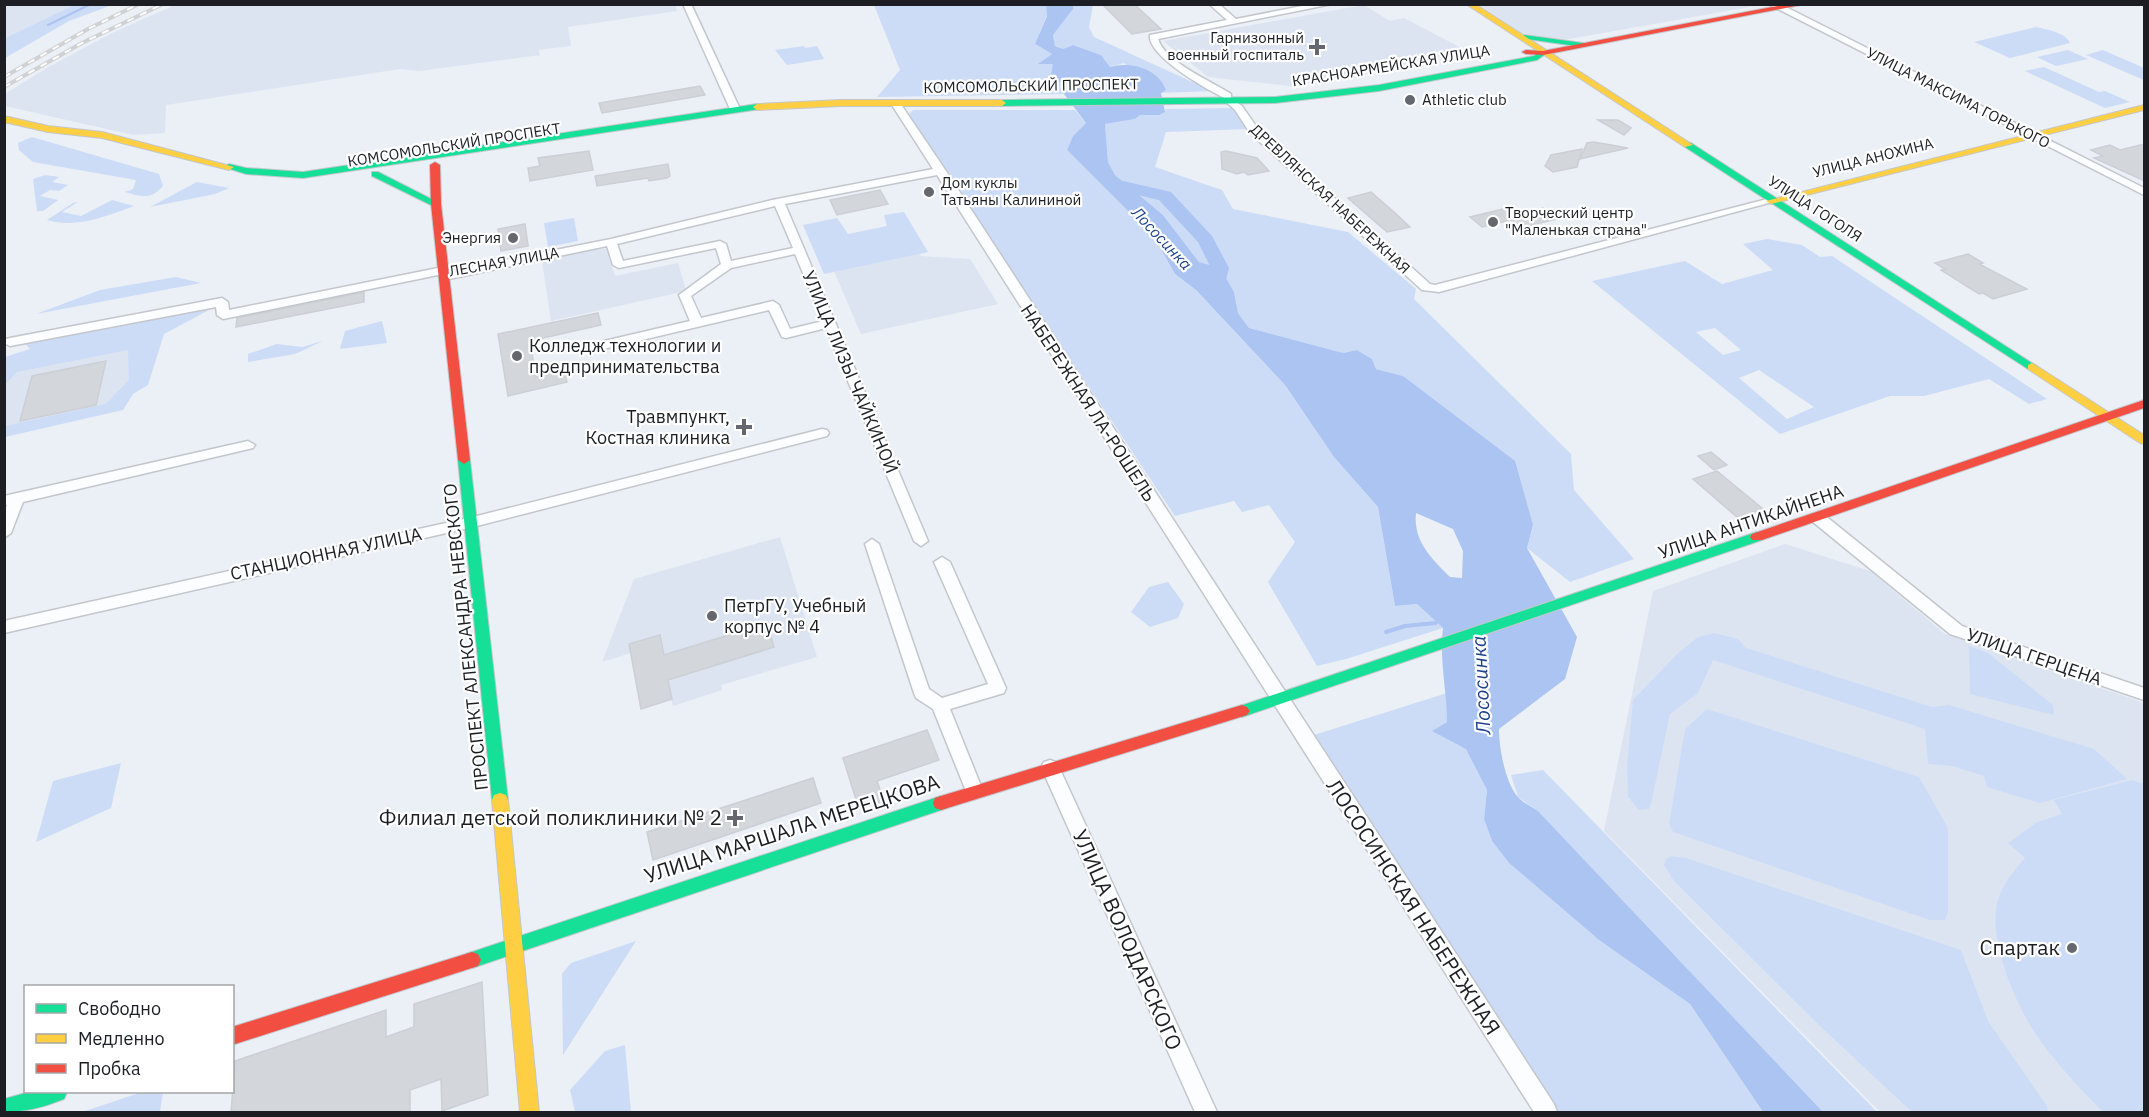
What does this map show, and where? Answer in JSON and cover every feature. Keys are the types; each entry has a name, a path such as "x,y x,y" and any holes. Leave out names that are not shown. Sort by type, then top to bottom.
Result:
{"main road":[{"name":"УЛИЦА ГОГОЛЯ","path":"1469,4 1771,201 2145,440"},
{"name":"КРАСНОАРМЕЙСКАЯ УЛИЦА","path":"1190,100 1305,98 1379,88 1537,58 1543,53 1583,45 1776,7 1803,4"},
{"path":"1509,31 1544,41 1583,45"},
{"name":"КОМСОМОЛЬСКИЙ ПРОСПЕКТ","path":"239,184 294,185 375,174 435,161 735,109 1190,100"},
{"name":"КОМСОМОЛЬСКИЙ ПРОСПЕКТ","path":"4,119 48,129 102,135 238,169 274,174 321,173 435,161 796,108"},
{"name":"УЛИЦА АНОХИНА","path":"1771,201 2145,108"},
{"name":"КОМСОМОЛЬСКИЙ ПРОСПЕКТ","path":"48,129 65,138 164,165"},
{"name":"ПРОСПЕКТ АЛЕКСАНДРА НЕВСКОГО","path":"435,161 436,204 473,522 516,945 530,1113"},
{"path":"375,174 436,204"},
{"name":"УЛИЦА АНТИКАЙНЕНА","path":"1367,670 1637,580 1759,535 1818,518 2145,404"},
{"name":"УЛИЦА МАРШАЛА МЕРЕЦКОВА","path":"234,1034 516,945 647,899 974,791 1281,700 1367,670"},
{"path":"4,1109 54,1093"}],"street":[{"path":"687,4 735,109"},
{"path":"1213,4 1234,22 1328,4"},
{"name":"УЛИЦА МАКСИМА ГОРЬКОГО","path":"1776,7 2145,192"},
{"name":"ДРЕВЛЯНСКАЯ НАБЕРЕЖНАЯ","path":"1234,22 1153,38 1154,44 1179,67 1229,99 1239,108 1254,131 1410,274 1426,287 1436,289"},
{"name":"НАБЕРЕЖНАЯ ЛА-РОШЕЛЬ","path":"897,105 1281,700"},
{"name":"ЛЕСНАЯ УЛИЦА","path":"10,342 222,302 223,315 611,242 779,202 941,171"},
{"name":"УЛИЦА АНОХИНА","path":"1436,289 1771,201"},
{"name":"УЛИЦА ЛИЗЫ ЧАЙКИНОЙ","path":"779,202 921,541"},
{"path":"611,242 619,265 720,244 727,265"},
{"path":"697,323 685,295 727,265 799,250"},
{"path":"595,347 773,305 786,334 830,323"},
{"name":"СТАНЦИОННАЯ УЛИЦА","path":"4,627 473,522 822,433"},
{"path":"4,533 11,499 248,445"},
{"name":"УЛИЦА ГЕРЦЕНА","path":"1818,518 1956,630 2145,694"},
{"path":"872,544 922,693 940,705 974,791"},
{"path":"940,705 998,688 942,562"},
{"name":"ЛОСОСИНСКАЯ НАБЕРЕЖНАЯ","path":"1281,700 1546,1113"},
{"name":"УЛИЦА ВОЛОДАРСКОГО","path":"1050,767 1206,1113"}],"shaded area":[{"path":"675,4 677,11 568,27 571,46 538,50 540,55 419,71 400,69 166,105 165,133 133,135 5,106 5,94 45,69 112,33 175,5"},
{"path":"5,5 74,5 5,38"},
{"path":"74,5 112,5 69,21 5,58 5,38"},
{"path":"874,5 1046,5 1047,15 1035,44 1052,54 1039,64 1053,64 1071,85 1064,94 877,97 900,70"},
{"path":"1073,5 1093,5 1089,27 1094,37 1212,91 1161,93 1124,63 1110,67 1101,55 1073,45 1063,49 1055,46 1053,35 1073,9"},
{"name":"Гарнизонный военный госпиталь","path":"1364,5 1390,21 1404,18 1473,54 1447,59 1440,56 1415,61 1415,66 1291,86 1208,77 1163,41"},
{"path":"1479,5 1761,5 1558,41 1522,33"},
{"path":"2036,27 2060,34 2070,43 2010,58 1974,42"},
{"path":"804,46 805,48 817,46 824,59 787,65 775,50"},
{"path":"2068,50 2088,59 2056,66 2037,57"},
{"path":"2103,50 2144,68 2144,80 2086,55"},
{"path":"2044,67 2099,92 2105,91 2130,102 2105,108 2025,71"},
{"path":"1239,108 1247,129 1166,132 1155,167 1222,190 1233,209 1348,232 1416,289 1414,299 1571,454 1574,490 1634,559 1570,582 1527,548 1533,525 1403,376 1376,369 1372,359 1357,350 1343,353 1249,328 1238,313 1234,292 1215,268 1199,262 1163,215 1115,175 1108,162 1105,124 1135,119 1140,115 1159,115 1166,109"},
{"path":"913,110 1075,110 1086,123 1073,136 1067,150 1154,237 1175,274 1196,290 1285,385 1334,457 1378,507 1395,606 1417,604 1443,628 1317,666 1268,582 1295,542 1269,505 1242,512 1234,501 1175,516 908,115"},
{"path":"32,137 159,174 163,186 154,194 136,195 125,192 133,189 136,180 33,162 19,150 18,143"},
{"path":"45,175 59,177 52,182 68,185 59,191 50,190 40,196 58,200 43,211 37,211 33,179"},
{"path":"197,182 229,188 215,194 150,207"},
{"path":"112,200 134,206 80,222 47,220 73,203 78,202 62,212 81,216"},
{"path":"904,212 928,252 824,274 803,225 837,218 848,234 887,226 884,215"},
{"path":"574,218 578,241 548,247 544,223"},
{"path":"903,224 921,256 970,259 998,304 861,334 821,241"},
{"path":"1767,239 1802,245 1820,257 1832,256 2047,399 2029,404 1989,379 1924,396 1890,396 1780,434 1592,281 1685,261 1722,284 1773,270 1743,244","holes":["1715,328 1741,350 1723,355 1696,332","1759,370 1814,407 1787,419 1739,378"]},
{"path":"595,249 606,249 615,276 678,263 686,291 551,321 542,261"},
{"path":"176,277 201,283 36,314 100,290"},
{"path":"209,310 164,334 148,385 133,394 123,410 5,437 5,426 106,404 129,380 128,350 17,372 5,385 5,357 30,349 18,335 105,319"},
{"path":"382,321 387,343 340,349 345,331"},
{"path":"147,339 121,407 5,431 5,366"},
{"path":"323,341 295,354 248,362 248,354 277,344 302,347"},
{"name":"ПетрГУ, Учебный корпус № 4","path":"780,537 817,657 721,685 722,690 673,706 671,699 641,709 631,653 602,662 634,579"},
{"path":"1785,544 1870,571 1945,634 2144,703 2144,1112 1880,1112 1604,831 1653,591"},
{"path":"1168,582 1184,604 1178,618 1150,627 1131,612 1149,587"},
{"path":"1714,633 1738,639 1746,648 1932,707 1949,705 2094,749 2127,779 2040,803 1987,787 1984,776 1952,766 1928,764 1925,729 1713,660 1698,693 1670,714 1651,804 1649,809 1639,810 1628,797 1627,766 1633,700 1677,654 1698,637"},
{"path":"1969,646 1988,653 2053,705 2054,715 1970,694"},
{"path":"1447,693 1447,722 1433,731 1466,748 1487,790 1484,819 1492,841 1509,863 1599,940 1690,1004 1763,1112 1557,1112 1314,735"},
{"path":"1707,709 1919,777 1948,828 1948,912 1945,920 1930,920 1673,832 1669,824 1685,729"},
{"path":"121,763 111,808 36,842 53,781"},
{"path":"1543,770 1877,1112 1823,1112 1538,811 1518,797 1511,775"},
{"name":"Спартак","path":"2132,780 2144,784 2144,1112 2103,1112 2078,1086 2030,1026 2006,972 1996,933 1995,916 2003,888 2025,858 2008,843 2037,822 2062,814 2054,800"},
{"path":"1671,856 1686,858 1961,950 1988,1021 2047,1106 2048,1112 1912,1112 1822,1028 1674,881 1664,865 1666,859"},
{"path":"636,941 563,1055 562,974 571,963"},
{"path":"625,1045 631,1112 575,1112 570,1090 605,1051"},
{"path":"139,1093 163,1093 160,1112 82,1112"}],"water":[{"path":"1046,5 1073,5 1073,9 1053,35 1055,46 1063,49 1073,45 1101,55 1110,67 1126,65 1142,68 1150,71 1162,82 1166,90 1161,93 1165,112 1159,115 1140,115 1135,119 1105,124 1108,162 1115,175 1163,215 1199,262 1220,268 1234,292 1238,313 1249,328 1343,353 1357,350 1372,359 1376,369 1403,376 1515,461 1533,525 1527,548 1577,637 1565,679 1499,729 1506,774 1513,791 1525,803 1538,811 1823,1112 1763,1112 1690,1004 1599,940 1509,863 1492,841 1484,819 1487,790 1466,749 1432,731 1447,722 1442,651 1443,628 1417,604 1395,606 1378,507 1334,457 1285,385 1196,290 1175,274 1154,237 1067,150 1073,136 1086,123 1064,94 1071,85 1050,80 1053,64 1038,64 1052,54 1035,44 1047,16","holes":["1416,513 1453,529 1463,551 1462,578 1450,577 1420,541"]}],"building":[{"path":"1102,4 1134,4 1161,29 1132,34"},
{"path":"700,86 705,95 602,113 599,103"},
{"path":"1598,120 1618,120 1631,128 1624,135"},
{"path":"1594,142 1628,148 1580,159 1587,143"},
{"path":"2145,144 2145,181 2094,158 2103,156 2091,150 2110,145 2120,150"},
{"path":"1582,149 1577,167 1553,172 1545,166 1551,155"},
{"path":"589,151 593,170 530,181 528,168 540,166 538,158"},
{"path":"1226,151 1257,158 1269,171 1248,175 1244,172 1237,174 1222,169 1221,152"},
{"path":"668,164 670,176 667,178 649,181 648,178 597,186 595,176"},
{"path":"880,190 888,204 837,215 830,200"},
{"path":"1371,192 1410,227 1387,232 1348,198"},
{"path":"1507,208 1515,215 1543,208 1557,219 1520,228 1511,220 1482,227 1470,217"},
{"name":"Энергия","path":"525,224 528,246 501,251 498,229"},
{"path":"1968,254 1983,263 1979,264 2027,289 1993,299 1983,293 1979,294 1941,270 1945,269 1935,263"},
{"path":"364,292 364,302 236,327 237,318"},
{"name":"Колледж технологии и предпринимательства","path":"598,313 601,325 530,341 536,377 564,371 567,382 508,396 498,334"},
{"path":"106,361 96,405 20,421 32,376"},
{"path":"1711,452 1727,465 1714,470 1698,456"},
{"path":"1717,471 1763,509 1738,518 1693,479"},
{"path":"767,623 774,647 668,680 672,699 641,709 629,644 660,635 664,655"},
{"path":"927,730 939,760 877,781 884,801 859,809 843,758"},
{"name":"Филиал детской поликлиники № 2","path":"813,778 821,803 653,860 647,832"},
{"path":"482,982 488,1095 442,1111 441,1079 410,1090 410,1113 231,1113 235,1061 386,1010 386,1037 414,1027 414,1004"}],"waterway":[{"path":"48,25 91,4"},
{"name":"Лососинка","path":"1110,183 1165,196 1206,240 1220,268 1214,294"},
{"path":"1386,632 1405,626 1436,623"}],"railway":[{"path":"4,77 88,29 139,4"},
{"path":"4,87 82,43 163,4"}],"traffic: fast":[{"path":"1527,37 1583,45"},
{"path":"1002,103 1275,100 1379,88 1537,58 1543,53"},
{"path":"229,167 246,171 303,175 757,107"},
{"path":"1688,145 2032,367"},
{"path":"375,174 436,204"},
{"path":"464,460 500,800"},
{"path":"1242,711 1757,537"},
{"path":"472,960 941,803"},
{"path":"4,1109 54,1093"}],"traffic: slow":[{"path":"1469,4 1688,145"},
{"path":"757,107 841,103 1002,103"},
{"path":"1771,201 2144,108"},
{"path":"4,119 48,129 102,135 229,167"},
{"path":"2032,367 2144,440"},
{"path":"500,800 530,1112"}],"traffic: jam":[{"path":"1526,52 1543,53 1803,4"},
{"path":"435,165 436,204 464,460"},
{"path":"1757,537 2144,404"},
{"path":"941,803 1242,711"},
{"path":"234,1035 472,960"}],"place":[{"name":"Гарнизонный военный госпиталь","path":"1317,47"},
{"name":"Athletic club","path":"1410,100"},
{"name":"Дом куклы Татьяны Калининой","path":"929,192"},
{"name":"Творческий центр \"Маленькая страна\"","path":"1493,222"},
{"name":"Энергия","path":"513,238"},
{"name":"Колледж технологии и предпринимательства","path":"517,356"},
{"name":"Травмпункт, Костная клиника","path":"744,427"},
{"name":"ПетрГУ, Учебный корпус № 4","path":"712,616"},
{"name":"Филиал детской поликлиники № 2","path":"735,818"},
{"name":"Спартак","path":"2072,948"}]}
